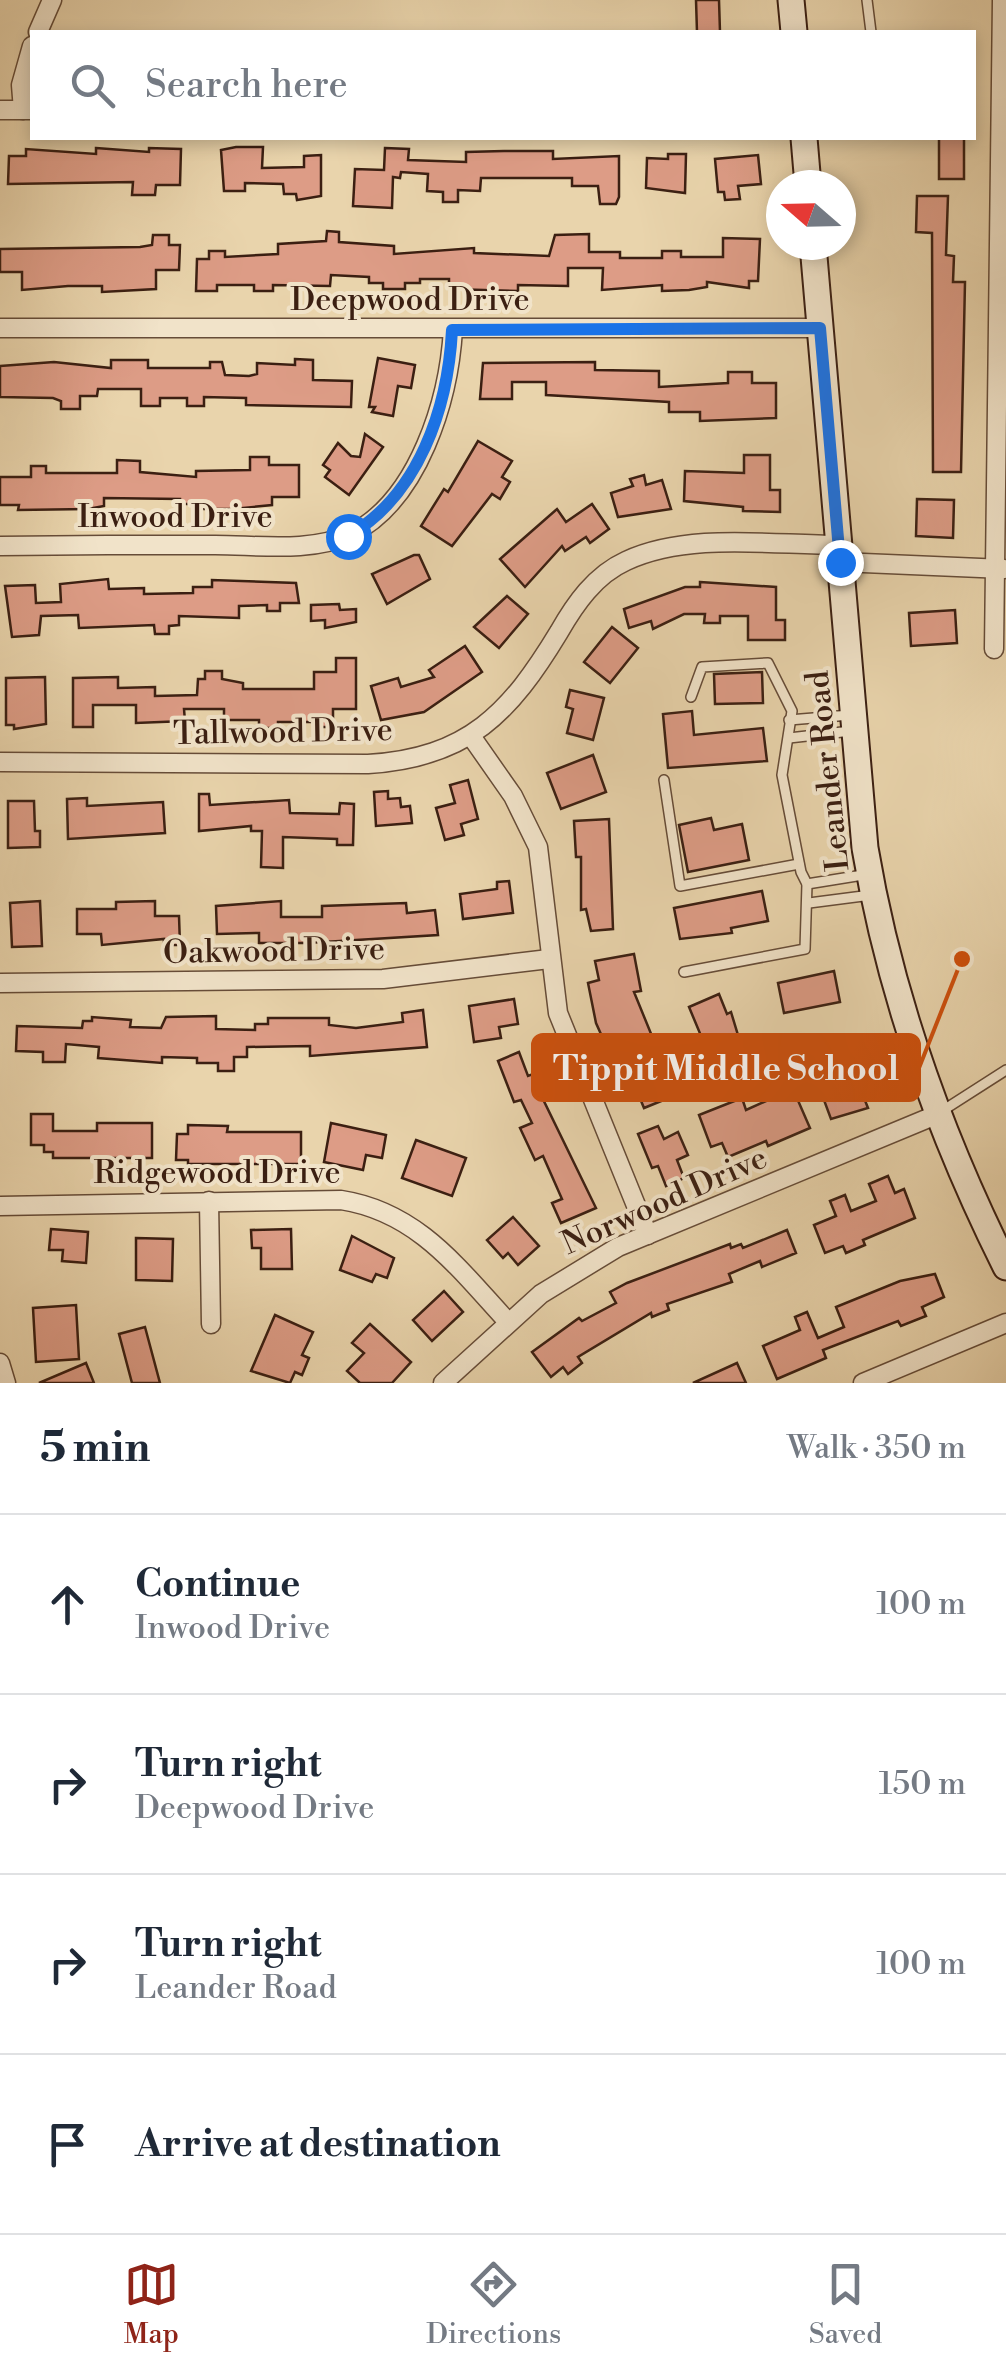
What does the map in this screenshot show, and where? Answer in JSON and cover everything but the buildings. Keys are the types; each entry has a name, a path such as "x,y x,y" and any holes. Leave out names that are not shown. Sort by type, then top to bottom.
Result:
{"main road":[{"path":"792,0 794,30"},
{"path":"804,140 807,170"},
{"name":"Leander Road","path":"814,260 871,884 895,993 936,1115 1006,1268"}],"street":[{"path":"39,30 52,0"},
{"path":"994,648 1000,569 1002,0"},
{"path":"0,110 28,110 21,85 30,53"},
{"name":"Deepwood Drive","path":"0,328 820,328"},
{"name":"Inwood Drive","path":"0,546 295,546 348,536 374,520 391,501 430,439 444,394 452,330"},
{"name":"Tallwood Drive","path":"0,762 379,764 444,750 471,736 526,688 587,591 624,562 674,546 839,554 1000,569"},
{"path":"471,736 513,796 538,847 554,998 568,1042 648,1235"},
{"name":"Oakwood Drive","path":"0,983 382,980 549,959"},
{"name":"Norwood Drive","path":"444,1383 508,1322 574,1272 648,1235 936,1115"},
{"name":"Ridgewood Drive","path":"0,1206 341,1200 395,1214 429,1236 508,1322"},
{"path":"208,1201 211,1324"},
{"path":"863,1383 904,1375 1006,1323"},
{"path":"0,1363 6,1383"}],"lane":[{"path":"868,0 871,30"},
{"path":"684,972 806,950 809,902 782,775 792,711 768,663 702,667 691,698"},
{"path":"789,720 854,722"},
{"path":"789,738 854,722"},
{"path":"664,780 680,886 799,864"},
{"path":"807,884 871,884"},
{"path":"809,902 871,884"},
{"path":"936,1115 1006,1070"}],"place":[{"name":"Tippit Middle School","path":"962,959"}],"route":[{"path":"348,536 374,520 391,501 430,439 441,409 452,330 820,328 840,562"}]}
